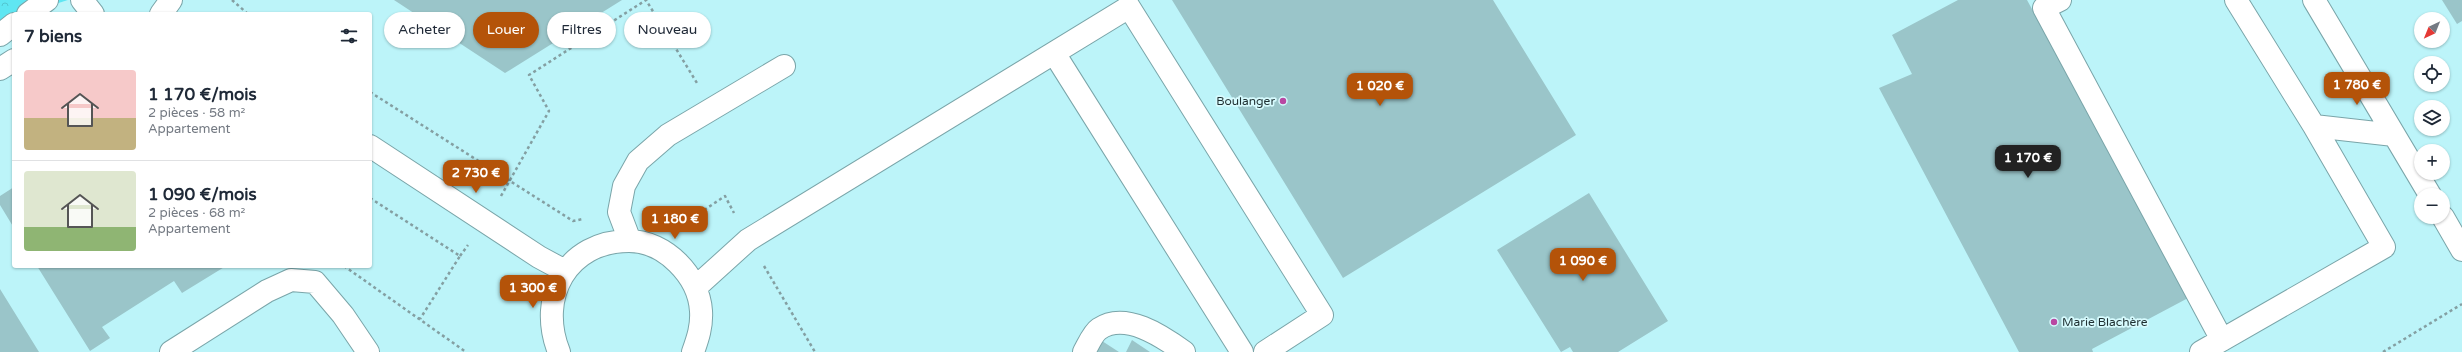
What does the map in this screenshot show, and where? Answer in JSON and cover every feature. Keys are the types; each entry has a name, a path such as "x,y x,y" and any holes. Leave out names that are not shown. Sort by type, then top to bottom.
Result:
{"street":[{"path":"31,12 48,0"},
{"path":"82,0 91,12"},
{"path":"162,12 171,0"},
{"path":"2201,352 2384,247 2314,126 2236,0"},
{"path":"2314,0 2426,188"},
{"path":"2054,1 2044,8 2222,340"},
{"path":"696,287 748,240 1129,7 1322,315 1266,352"},
{"path":"0,35 12,26"},
{"path":"1054,53 1242,352"},
{"path":"0,69 12,61"},
{"path":"630,241 619,212 624,186 638,161 668,135 784,66"},
{"path":"2314,126 2394,135"},
{"path":"372,147 486,220 539,256 565,271"},
{"path":"2447,224 2462,250"},
{"path":"559,352 552,335 550,312 555,290 565,271 583,254 606,244 630,241 657,248 680,264 696,287 701,310 700,334 693,352"},
{"path":"171,352 267,291 291,280 315,282 343,315 368,352"},
{"path":"1084,352 1098,330 1113,322 1134,324 1184,352"}],"path":[{"path":"232,0 246,12"},
{"path":"420,319 460,256 486,220 511,181 549,112 529,75 646,0 713,108"},
{"path":"372,199 460,256"},
{"path":"347,268 466,352"},
{"path":"2383,352 2462,304"}],"shaded area":[{"path":"68,0 2462,0 2462,352 0,352 0,22 12,19 12,268 372,268 372,12 31,12"}],"green space":[{"path":"0,0 68,0 31,12 12,12 12,18 0,22"}],"building":[{"path":"394,0 622,0 603,12 547,12 547,47 505,73 465,47 465,12 412,12"},
{"path":"1172,0 1493,0 1576,135 1343,278"},
{"path":"1958,0 2027,0 2190,297 2092,349 2093,352 2019,352 1879,88 1912,74 1892,35"},
{"path":"2442,0 2462,0 2462,21 2457,24"},
{"path":"12,188 12,225 0,205 0,196"},
{"path":"1589,193 1668,321 1618,352 1573,352 1570,347 1561,352 1497,250"},
{"path":"38,268 223,268 182,293 174,281 102,327 110,338 90,351"},
{"path":"0,289 39,352 0,352"},
{"path":"1132,340 1150,352 1126,352"},
{"path":"1102,341 1119,352 1097,352"}],"place":[{"name":"Boulanger","path":"1283,101"},
{"name":"Marie Blachère","path":"2054,322"}]}
